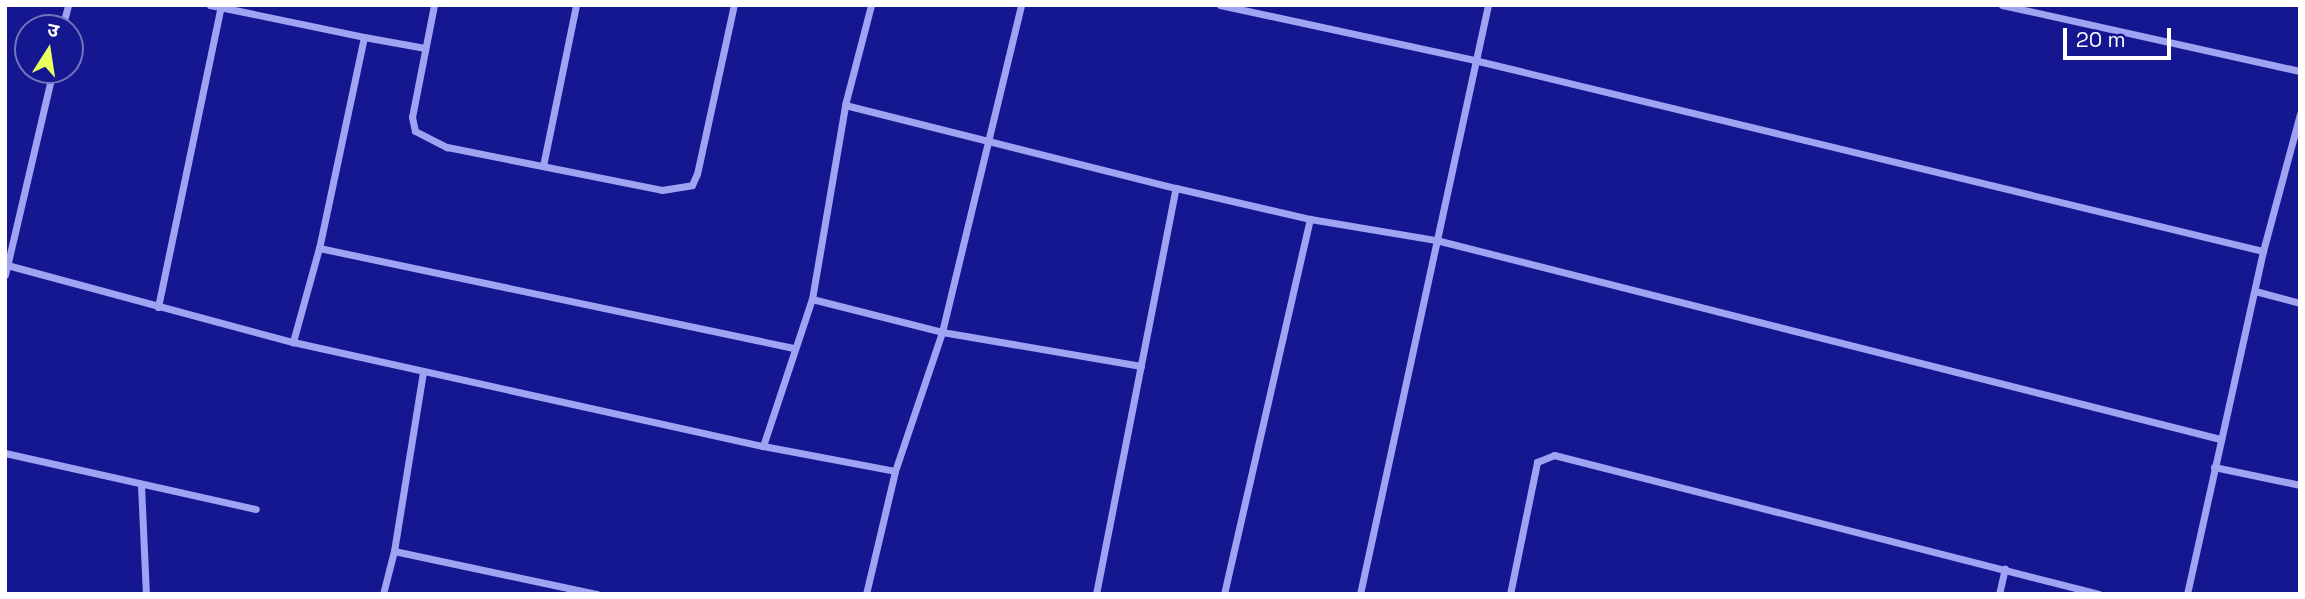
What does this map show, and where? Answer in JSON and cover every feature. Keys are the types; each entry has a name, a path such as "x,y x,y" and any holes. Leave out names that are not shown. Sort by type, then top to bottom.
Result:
{"street":[{"path":"210,5 425,48"},
{"path":"434,5 412,117 415,131 447,147 662,190 692,185 734,5"},
{"path":"543,166 576,5"},
{"path":"763,446 812,299 845,104 871,5"},
{"path":"866,594 895,471 942,332 1021,5"},
{"path":"1220,5 1474,60 2263,251"},
{"path":"1360,594 1488,5"},
{"path":"2002,5 2300,71"},
{"path":"158,307 221,6"},
{"path":"293,342 319,247 364,37"},
{"path":"5,275 49,84"},
{"path":"845,104 989,142 1310,219 1436,240 2220,439"},
{"path":"2187,594 2263,251 2300,114"},
{"path":"1096,594 1176,188"},
{"path":"1224,594 1310,219"},
{"path":"319,247 795,348"},
{"path":"7,265 293,342 763,446 895,471"},
{"path":"2255,291 2300,303"},
{"path":"812,299 942,332 1141,366"},
{"path":"383,594 394,551 423,372"},
{"path":"5,453 256,509"},
{"path":"1510,594 1537,462 1554,455 2099,594"},
{"path":"2214,467 2300,485"},
{"path":"141,485 146,594"},
{"path":"394,551 597,594"},
{"path":"1999,594 2005,569"}]}
